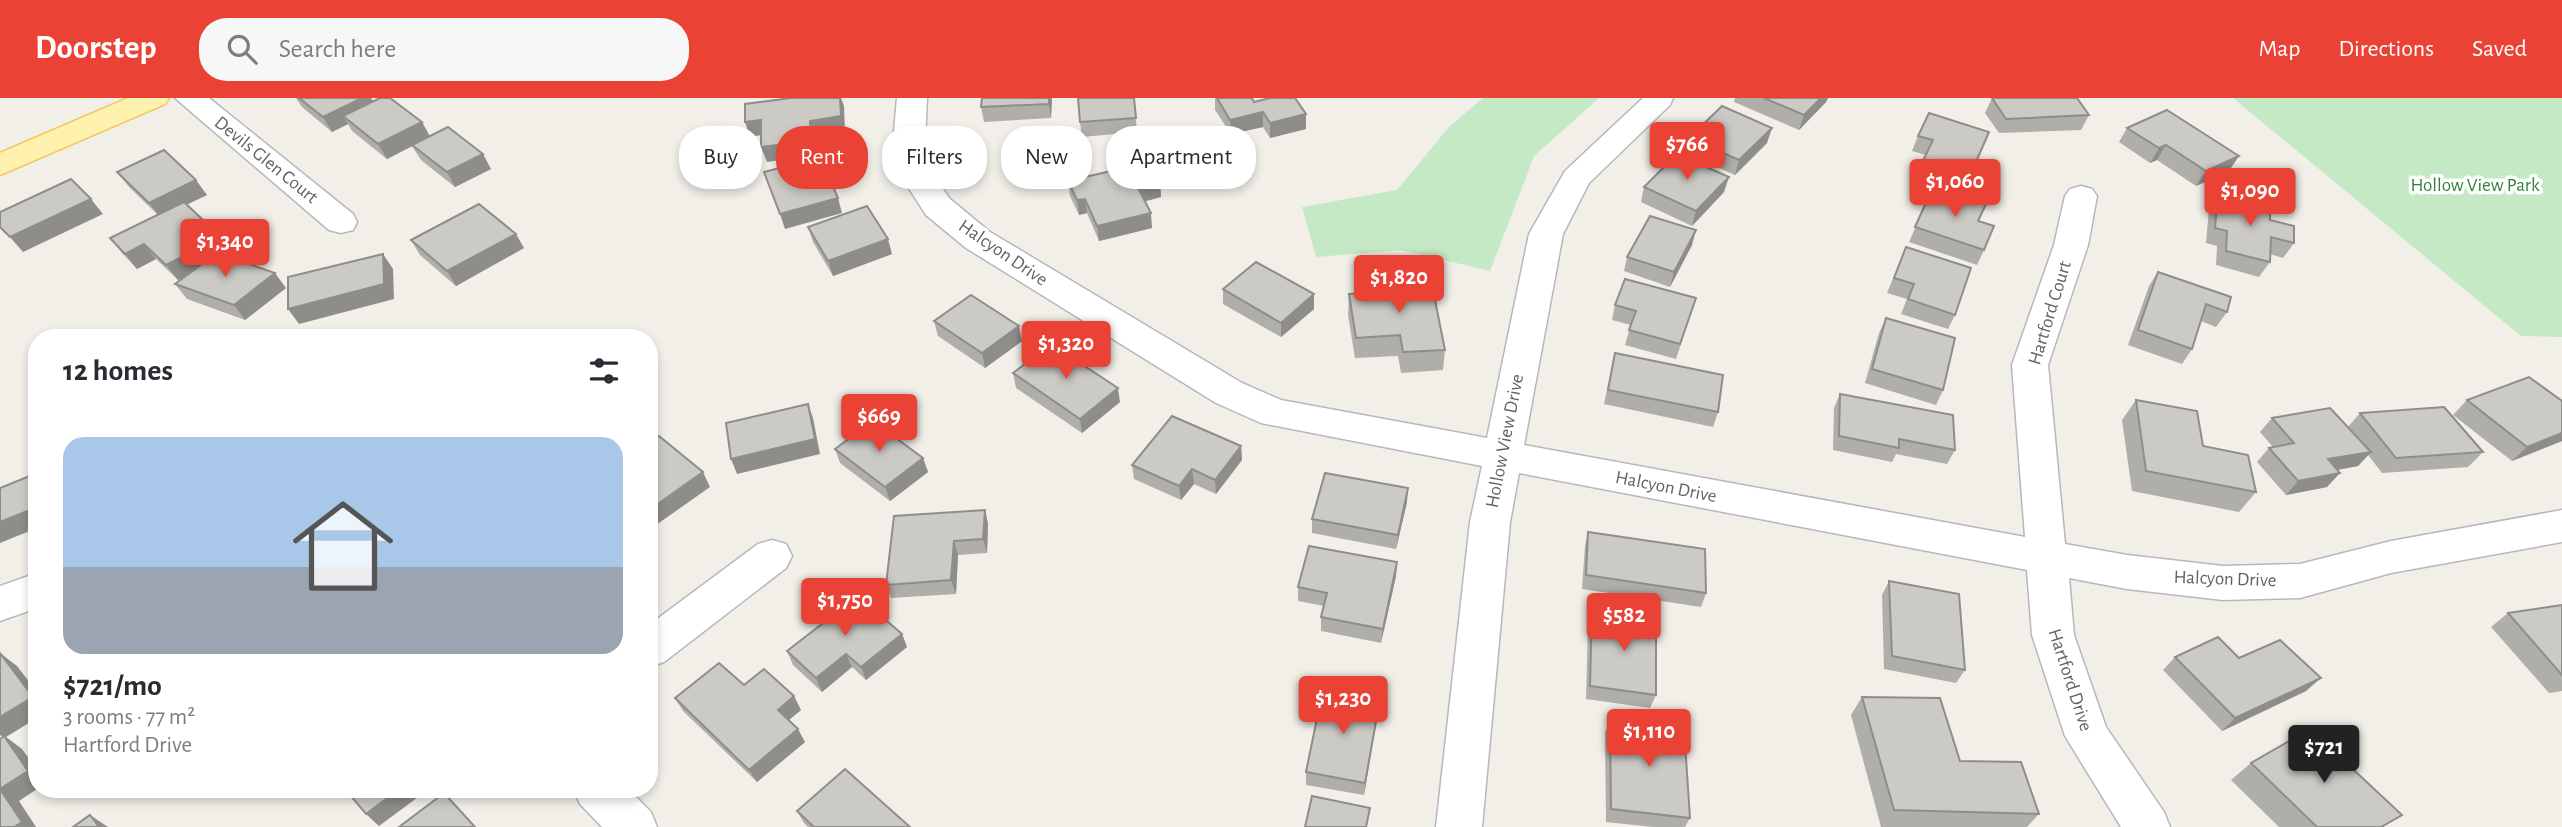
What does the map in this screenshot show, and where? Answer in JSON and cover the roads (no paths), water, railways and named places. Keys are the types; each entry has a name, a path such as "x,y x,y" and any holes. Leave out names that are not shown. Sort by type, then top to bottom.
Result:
{"main road":[{"path":"0,165 148,99"}],"street":[{"name":"Devils Glen Court","path":"190,98 341,222"},
{"name":"Halcyon Drive","path":"912,98 909,142 915,173 939,207 978,240 1229,393 1274,413 2046,558 2127,572 2223,583 2300,581 2391,557 2562,526"},
{"name":"Hollow View Drive","path":"1459,827 1490,522 1546,234 1576,178 1658,99"},
{"name":"Hartford Court","path":"2046,558 2030,365 2071,246 2081,196"},
{"path":"658,642 772,555"},
{"name":"Hartford Drive","path":"2046,558 2053,635 2087,736 2147,827"},
{"path":"0,604 28,593"},
{"path":"605,798 634,827"}],"park label":[{"name":"Hollow View Park","path":"2475,185"}]}
